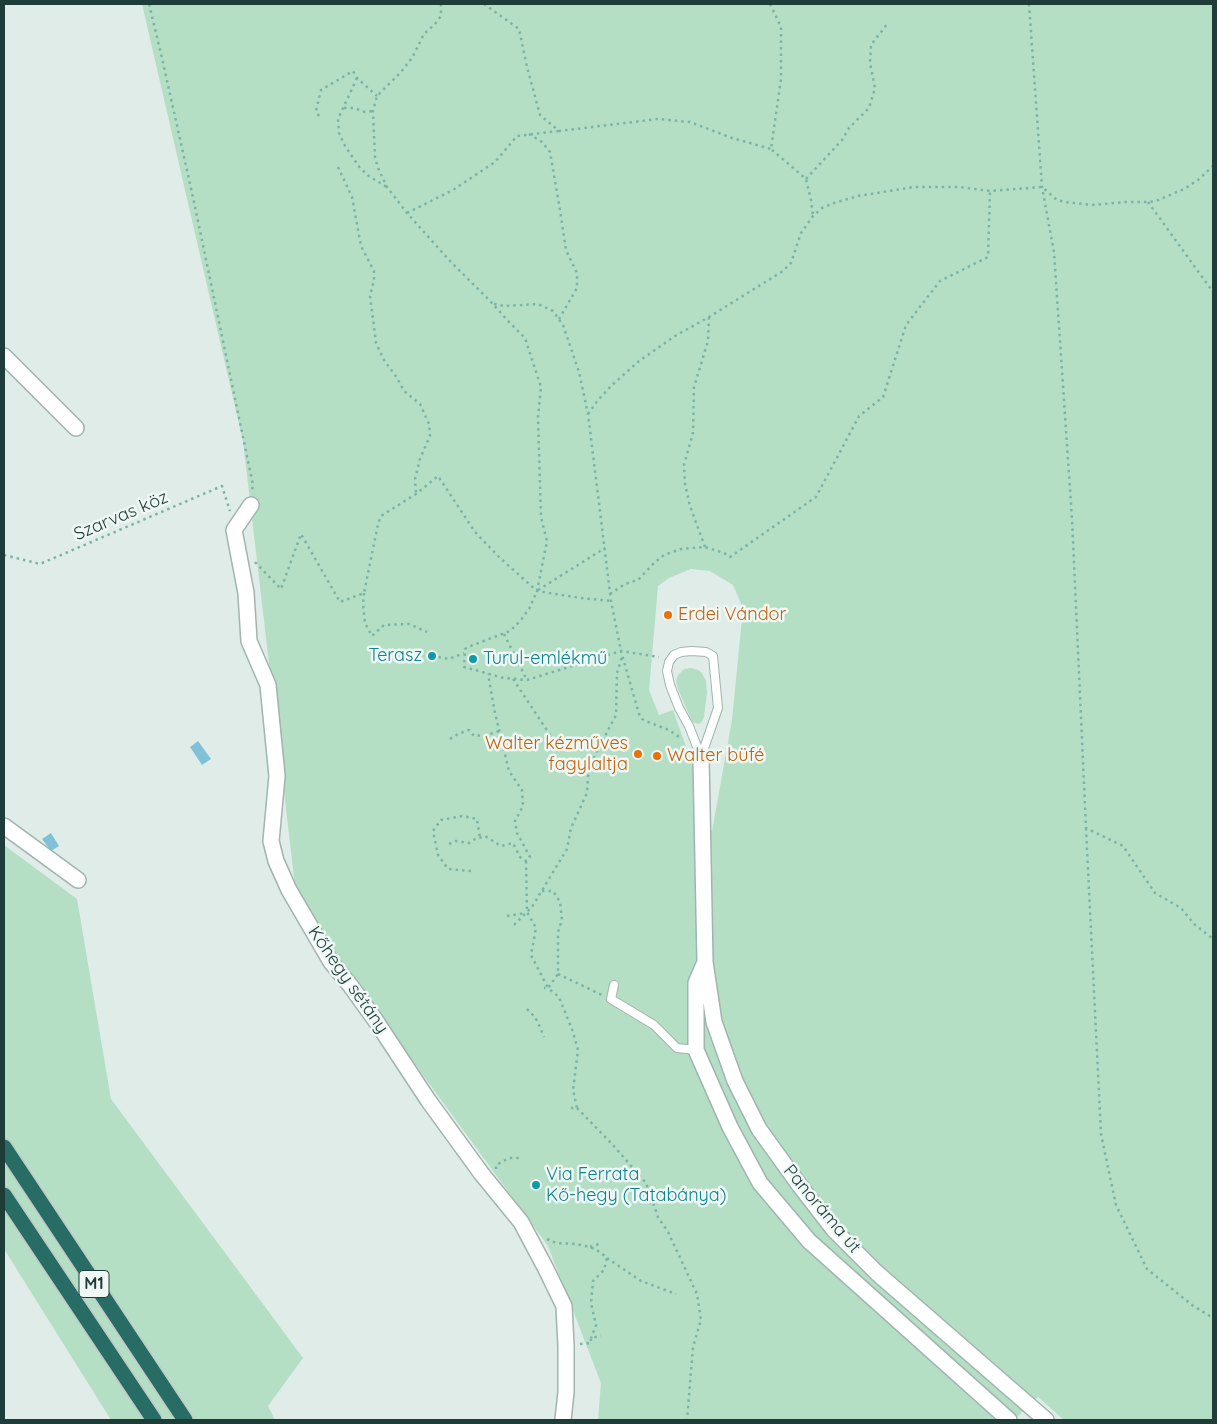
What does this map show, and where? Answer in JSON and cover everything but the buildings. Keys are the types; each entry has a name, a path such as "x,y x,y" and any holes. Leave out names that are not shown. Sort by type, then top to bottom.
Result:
{"highway":[{"name":"M1","path":"4,1147 185,1420"},
{"name":"M1","path":"4,1195 154,1420"}],"street":[{"path":"4,356 76,428"},
{"name":"Kőhegy sétány","path":"251,504 234,530 246,593 249,640 268,684 277,776 271,841 276,861 289,890 331,962 350,984 428,1100 527,1232 564,1306 566,1392 563,1420"},
{"name":"Panoráma út","path":"701,757 705,962 714,1022 735,1081 759,1129 834,1230 877,1273 1046,1420"},
{"path":"4,826 78,880"},
{"name":"Panoráma út","path":"705,962 696,983 696,1050 730,1127 760,1182 809,1242 1009,1420"}],"lane":[{"path":"692,650 706,652 713,656 718,708 701,757 689,726 679,708 667,671 671,659 677,653 692,650"},
{"path":"614,985 611,999 654,1025 677,1048 696,1050"}],"path":[{"path":"149,4 194,202 253,485 251,504"},
{"path":"441,4 441,16 424,34 406,67 377,96 373,111 378,168 386,187 407,213 449,260 525,338 541,387 538,417 541,518 547,541 538,591 529,609 512,630 465,649 464,667 512,679 527,680 621,651 671,659"},
{"path":"484,4 519,29 540,115 559,131"},
{"path":"770,4 781,27 781,79 771,150"},
{"path":"1029,4 1042,187 1054,252 1072,519 1101,1134 1116,1205 1147,1268 1192,1305 1213,1318"},
{"path":"806,179 842,140 849,128 869,108 875,88 870,63 871,45 888,23"},
{"path":"319,116 316,111 321,90 353,71 357,78 377,96"},
{"path":"357,78 337,121 339,133 345,146 360,168 386,187"},
{"path":"344,108 354,108 367,112 373,111"},
{"path":"407,213 453,190 495,162 517,136 658,119 690,122 771,150 806,179 814,216"},
{"path":"529,134 542,142 550,152 566,250 577,273 576,288 559,319"},
{"path":"588,414 611,386 638,361 772,279 790,265 794,258 801,233 822,208 868,194 911,187 959,187 990,191 1042,187 1057,200 1065,202 1092,204 1132,201 1148,202 1156,201 1184,189 1198,180 1213,166"},
{"path":"338,167 352,197 361,246 374,271 370,296 376,343 384,360 404,390 420,404 429,424 430,436 420,459 415,479 416,494"},
{"path":"610,594 625,584 642,577 664,555 681,549 705,547 730,557 816,497 860,416 883,396 906,325 940,281 988,257 990,191"},
{"path":"1148,202 1213,292"},
{"path":"492,303 504,306 538,304 553,311 566,332 579,372 588,414 611,601 622,657 639,714 642,719 669,730 678,736 701,757"},
{"path":"705,547 690,506 685,484 684,465 693,433 694,387 708,340 709,317"},
{"path":"427,632 409,624 384,625 372,636 365,623 363,604 380,519 383,514 416,494 438,476 475,532 499,557 538,591 611,601"},
{"name":"Szarvas köz","path":"4,555 40,564 222,486 230,509"},
{"path":"236,543 281,589 301,534 340,602 364,593"},
{"path":"538,591 604,548"},
{"path":"504,634 527,680"},
{"path":"432,656 449,659 464,653"},
{"path":"514,925 527,912 542,891 567,849 571,828 587,793 588,776 596,753 616,715 617,673 622,657"},
{"path":"488,674 499,732 510,770 522,790 523,806 515,821 517,832 530,857 526,860 527,912 536,928 532,955 548,988 559,997 573,1032 578,1050 573,1090 577,1108 646,1182 658,1217 668,1232 697,1294 701,1320 693,1347 687,1420"},
{"path":"512,679 562,753"},
{"path":"450,739 469,730 474,736 499,732"},
{"path":"471,871 448,869 438,854 433,831 441,820 462,816 477,819 480,838"},
{"path":"1086,828 1123,846 1155,893 1182,908 1194,924 1213,939"},
{"path":"448,844 456,841 469,843 486,836 501,846 513,843 520,857 526,860"},
{"path":"542,891 552,891 560,902 562,920 558,932 558,974 548,988"},
{"path":"507,916 527,912"},
{"path":"558,974 611,999"},
{"path":"527,1009 535,1017 544,1038"},
{"path":"571,1108 577,1108"},
{"path":"489,1183 494,1177 496,1165 509,1158 520,1158"},
{"path":"527,1232 540,1235 556,1243 590,1247 641,1281 676,1294"},
{"path":"590,1247 602,1243"},
{"path":"566,1332 572,1341 581,1345 591,1343 596,1325 591,1303 593,1281 604,1270 607,1258"},
{"path":"591,1338 602,1336"}],"green space":[{"path":"142,4 1213,4 1213,1420 1064,1420 1038,1397 1014,1420 598,1420 601,1383 548,1246 297,903 243,441","holes":["691,569 710,571 733,585 743,608 732,720 712,831 694,830 694,769 673,710 659,715 649,690 658,586 669,578"]},
{"path":"691,668 702,673 706,681 707,692 704,717 701,723 698,724 693,722 690,717 676,681 678,675 684,669"},
{"path":"4,845 77,899 111,1099 303,1358 268,1406 275,1420 111,1420 4,1249"}],"water":[{"path":"198,741 211,759 202,765 190,747"},
{"path":"51,833 59,846 51,851 42,839"}],"place":[{"name":"Erdei Vándor","path":"668,615"},
{"name":"Terasz","path":"432,656"},
{"name":"Turul-emlékmű","path":"473,659"},
{"name":"Walter kézműves fagylaltja","path":"638,754"},
{"name":"Walter büfé","path":"657,756"},
{"name":"Via Ferrata Kő-hegy (Tatabánya)","path":"536,1185"}]}
